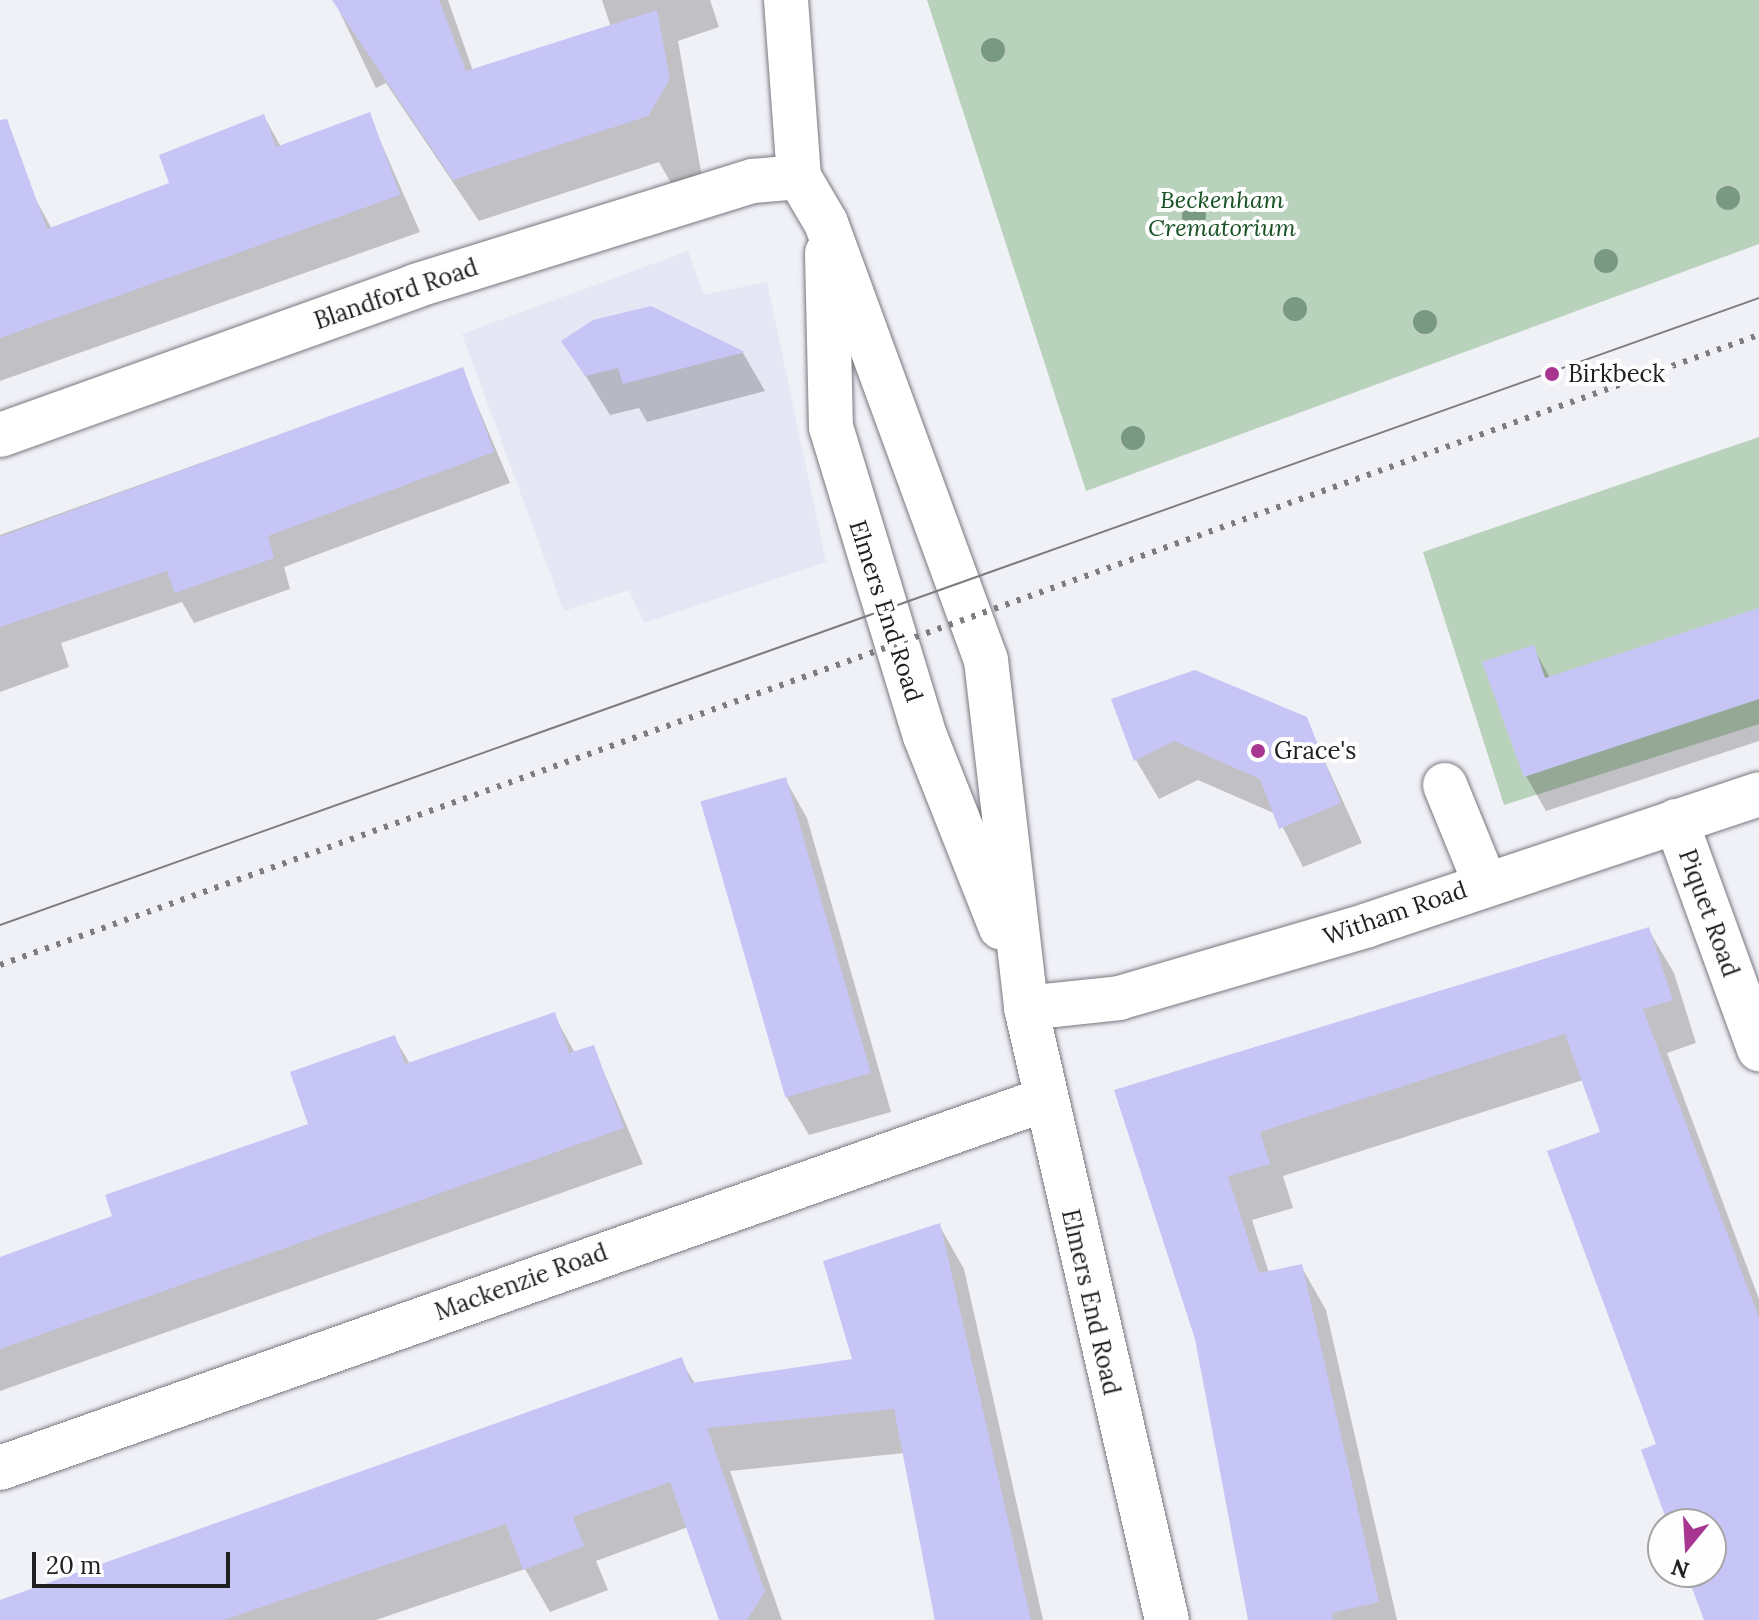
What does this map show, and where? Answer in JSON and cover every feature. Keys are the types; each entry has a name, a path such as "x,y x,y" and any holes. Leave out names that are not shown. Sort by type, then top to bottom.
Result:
{"street":[{"name":"Elmers End Road","path":"786,0 799,177 826,223 986,660 1024,995 1043,1100 1167,1620"},
{"name":"Blandford Road","path":"0,435 415,286 753,181 799,177"},
{"name":"Elmers End Road","path":"826,223 831,427 925,736 1024,995"},
{"path":"1445,785 1485,883"},
{"name":"Witham Road","path":"1024,995 1119,998 1759,794"},
{"name":"Piquet Road","path":"1676,821 1759,1049"},
{"name":"Mackenzie Road","path":"0,1468 1043,1100"}],"shaded area":[{"path":"688,251 704,295 767,282 826,562 644,623 629,590 564,611 462,334"}],"green space":[{"name":"Beckenham Crematorium","path":"927,0 1759,0 1759,244 1086,491"},
{"path":"1759,437 1759,724 1504,805 1423,552"}],"building":[{"path":"332,0 439,0 466,71 657,10 670,79 648,116 453,180"},
{"path":"370,112 400,195 0,338 0,120 7,119 47,229 169,183 159,155 264,114 276,147"},
{"path":"651,306 745,352 623,384 618,368 585,376 561,341 593,320"},
{"path":"463,367 494,452 268,536 274,558 175,593 167,571 0,627 0,537"},
{"path":"1759,608 1759,699 1524,777 1482,662 1534,645 1545,678"},
{"name":"Grace's","path":"1195,670 1307,717 1341,803 1279,829 1260,779 1174,741 1134,761 1111,699"},
{"path":"786,777 871,1073 785,1098 700,802"},
{"path":"1649,927 1673,1000 1643,1009 1759,1318 1759,1620 1704,1620 1692,1588 1727,1588 1727,1508 1662,1508 1641,1450 1656,1444 1547,1151 1600,1132 1565,1034 1260,1132 1270,1164 1228,1176 1259,1273 1302,1264 1379,1602 1332,1613 1333,1620 1248,1620 1195,1339 1114,1090"},
{"path":"555,1012 569,1053 594,1045 624,1128 0,1349 0,1257 112,1216 105,1195 308,1124 290,1072 395,1035 405,1064"},
{"path":"940,1223 1031,1620 935,1620 894,1409 707,1428 765,1592 747,1620 719,1620 670,1482 573,1517 584,1546 523,1570 506,1524 224,1620 0,1620 0,1600 682,1357 691,1383 852,1359 823,1261"}],"tram line":[{"path":"0,925 1759,298"}],"railway":[{"path":"0,965 1759,335"}],"place":[{"name":"Birkbeck","path":"1552,374"},
{"name":"Grace's","path":"1258,751"}]}
